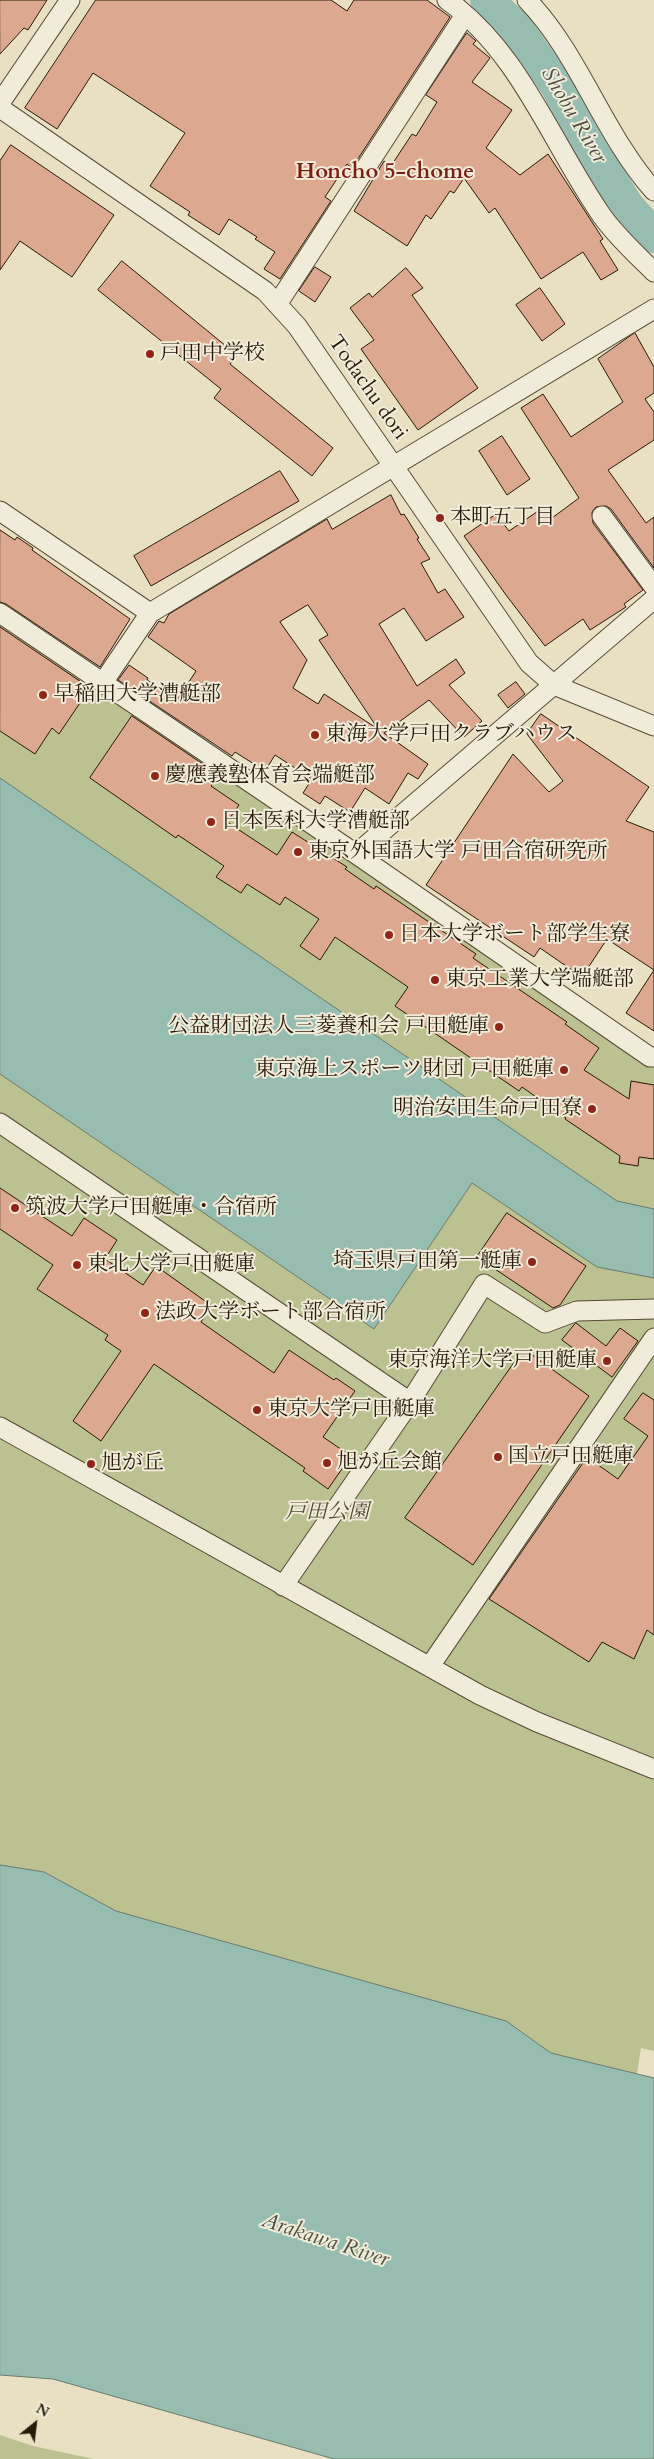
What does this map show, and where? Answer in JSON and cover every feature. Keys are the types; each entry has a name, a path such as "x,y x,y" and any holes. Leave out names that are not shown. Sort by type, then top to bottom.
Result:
{"street":[{"path":"0,103 70,0"},
{"path":"446,0 491,40 507,62 602,216 628,247 654,272"},
{"path":"527,0 541,14 594,99 635,170 654,191"},
{"path":"278,303 465,15"},
{"name":"Todachu dori","path":"0,108 252,280 278,303 297,326 529,663 554,685 654,726"},
{"path":"104,681 150,613 654,309"},
{"path":"0,511 150,613"},
{"path":"602,516 654,587"},
{"path":"356,854 654,599"},
{"path":"0,613 104,681 650,1057 654,1057"},
{"path":"0,1123 410,1402"},
{"path":"283,1586 410,1402 484,1284 545,1323 577,1311 654,1309"},
{"path":"430,1666 654,1338"},
{"path":"0,1427 480,1695 537,1722 654,1768"}],"green space":[{"name":"戸田公園","path":"0,613 654,1057 654,2051 641,2048 598,2321 0,2136"},
{"path":"0,2435 33,2446 94,2459 0,2459"}],"water":[{"path":"0,778 617,1201 654,1209 654,1278 597,1267 472,1183 374,1329 0,1074"},
{"name":"Arakawa River","path":"0,1865 44,1872 116,1911 506,2021 551,2053 654,2078 654,2459 334,2459 53,2379 0,2375"}],"building":[{"path":"0,0 47,0 28,30 24,28 0,54"},
{"path":"96,0 331,0 347,11 354,0 427,0 450,17 352,168 347,164 325,197 331,201 280,279 264,269 275,252 255,239 257,237 229,219 219,235 188,215 190,212 150,186 185,133 93,73 57,129 25,108"},
{"path":"467,33 476,41 473,44 490,58 472,82 512,110 486,148 520,175 548,154 603,239 600,241 618,270 601,280 583,252 541,279 495,208 489,213 464,178 454,193 450,191 431,219 426,215 407,246 354,211 384,161 391,166 412,134 416,136 437,102 426,95"},
{"path":"11,145 114,215 72,277 20,241 0,270 0,161"},
{"path":"122,261 237,355 230,364 333,448 312,476 214,398 221,389 98,290"},
{"path":"315,267 331,277 315,302 299,291"},
{"path":"406,268 423,288 412,295 478,388 418,430 361,349 374,340 350,308 369,293 372,297"},
{"path":"540,288 565,324 542,341 516,305"},
{"path":"635,333 654,367 654,393 645,399 654,412 654,440 608,470 646,523 654,517 654,568 611,509 606,506 596,507 592,512 593,523 643,590 624,604 626,607 590,630 583,619 545,646 464,536 496,514 509,531 544,507 552,518 579,498 521,408 543,394 571,437 623,402 598,359"},
{"path":"502,436 530,479 507,495 479,451"},
{"path":"280,471 299,501 151,586 134,556"},
{"path":"391,495 401,515 404,514 430,559 421,563 438,593 445,589 464,617 426,641 404,608 379,624 417,686 456,659 465,673 449,685 482,721 464,737 429,700 384,733 428,764 418,779 408,773 389,804 365,788 350,812 325,796 320,804 303,793 312,779 275,755 265,771 235,752 232,756 118,680 129,665 148,678 147,680 177,700 196,671 148,637 159,621 164,623 169,614 327,519 332,529","holes":["308,605 328,635 319,640 378,729 324,694 318,704 293,688 307,660 280,622"]},
{"path":"0,530 15,540 17,537 33,548 32,550 130,619 100,667 6,604 0,602"},
{"name":"早稲田大学漕艇部","path":"0,627 90,688 59,734 52,728 35,754 0,731"},
{"path":"516,682 525,694 508,708 498,695"},
{"path":"541,714 649,787 626,821 654,832 654,970 607,939 582,977 540,948 534,957 426,885 513,754 549,792 563,781 527,734"},
{"path":"132,716 219,775 211,786 239,805 227,822 277,855 292,832 347,867 345,869 374,889 376,886 476,954 473,958 567,1022 565,1024 599,1048 584,1070 629,1099 631,1081 654,1085 654,1159 639,1157 638,1166 619,1163 620,1156 522,1087 519,1091 395,1006 408,987 335,937 320,960 300,946 319,919 285,897 280,905 247,884 241,893 216,877 224,866 178,835 176,838 90,778"},
{"path":"654,970 654,1031 626,1013"},
{"path":"0,1188 72,1236 84,1218 117,1240 105,1259 143,1285 156,1266 212,1306 201,1322 274,1373 289,1350 334,1380 336,1378 355,1391 323,1437 351,1456 328,1489 303,1471 305,1468 154,1364 101,1441 73,1421 121,1351 105,1340 108,1335 37,1289 53,1265 0,1229"},
{"name":"埼玉県戸田第一艇庫","path":"507,1213 586,1266 560,1305 553,1308 477,1257"},
{"name":"東京海洋大学戸田艇庫","path":"576,1323 606,1346 620,1328 638,1341 612,1377 562,1340"},
{"name":"国立戸田艇庫","path":"524,1349 589,1396 473,1565 405,1518"},
{"path":"643,1393 654,1400 654,1635 647,1630 634,1659 602,1642 589,1662 489,1599 587,1457 618,1479 648,1436 624,1419"}],"waterway":[{"name":"Shobu River","path":"487,0 516,28 556,84 586,140 627,206 654,236"}],"place":[{"name":"戸田中学校","path":"150,354"},
{"name":"本町五丁目","path":"440,518"},
{"name":"早稲田大学漕艇部","path":"43,695"},
{"name":"東海大学戸田クラブハウス","path":"315,735"},
{"name":"慶應義塾体育会端艇部","path":"155,776"},
{"name":"日本医科大学漕艇部","path":"211,822"},
{"name":"東京外国語大学 戸田合宿研究所","path":"298,852"},
{"name":"日本大学ボート部学生寮","path":"389,935"},
{"name":"東京工業大学端艇部","path":"435,980"},
{"name":"公益財団法人三菱養和会 戸田艇庫","path":"499,1027"},
{"name":"東京海上スポーツ財団 戸田艇庫","path":"564,1070"},
{"name":"明治安田生命戸田寮","path":"592,1109"},
{"name":"筑波大学戸田艇庫・合宿所","path":"15,1208"},
{"name":"埼玉県戸田第一艇庫","path":"532,1262"},
{"name":"東北大学戸田艇庫","path":"77,1265"},
{"name":"法政大学ボート部合宿所","path":"145,1313"},
{"name":"東京海洋大学戸田艇庫","path":"607,1361"},
{"name":"東京大学戸田艇庫","path":"257,1410"},
{"name":"国立戸田艇庫","path":"498,1457"},
{"name":"旭が丘会館","path":"327,1463"},
{"name":"旭が丘","path":"91,1464"}],"district":[{"name":"Honcho 5-chome","path":"385,173"}]}
